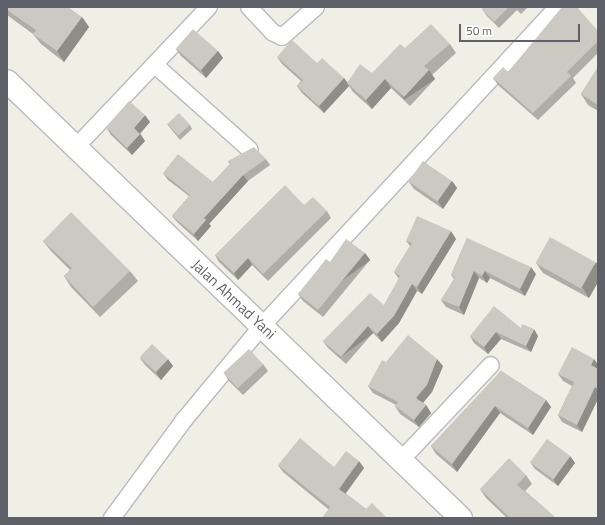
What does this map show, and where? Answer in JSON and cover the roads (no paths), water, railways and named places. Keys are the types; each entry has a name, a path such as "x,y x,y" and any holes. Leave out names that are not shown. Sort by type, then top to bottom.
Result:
{"street":[{"path":"76,147 209,7"},
{"path":"250,7 272,32 282,37 316,7"},
{"path":"112,518 184,420 262,326 557,7"},
{"path":"155,65 250,150"},
{"name":"Jalan Ahmad Yani","path":"7,81 402,459 461,518"},
{"path":"402,459 491,365"}]}
